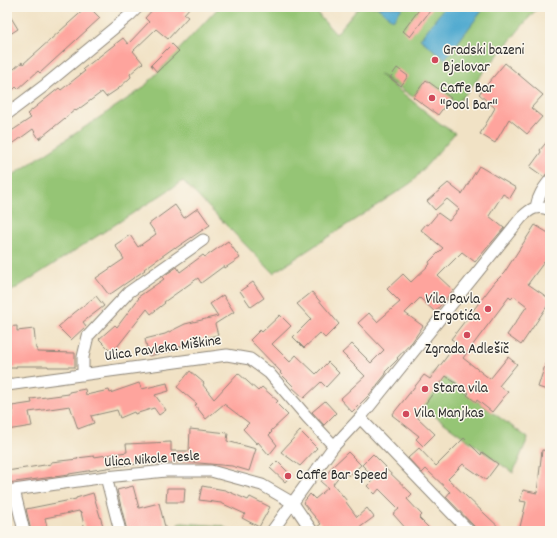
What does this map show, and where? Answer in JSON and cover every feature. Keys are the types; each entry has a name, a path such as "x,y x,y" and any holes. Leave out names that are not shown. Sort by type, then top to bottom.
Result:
{"street":[{"path":"7,114 56,77 138,7"},
{"path":"536,207 542,190 550,180"},
{"path":"272,531 294,503 334,446 360,418 521,218 529,210 536,207 542,207 550,210"},
{"path":"83,375 83,357 88,336 129,292 203,240"},
{"name":"Ulica Pavleka Miškine","path":"7,385 228,355 250,359 268,373 334,446"},
{"path":"360,418 469,531"},
{"name":"Ulica Nikole Tesle","path":"11,491 106,477 166,472 211,471 234,476 262,485 294,503"},
{"path":"106,477 120,531"},
{"path":"11,491 24,531"},
{"path":"294,503 312,531"}],"green space":[{"path":"219,7 315,7 321,18 336,34 359,7 538,7 457,104 426,80 413,97 379,74 442,125 455,133 411,183 273,273 183,181 7,294 7,179 142,89"},
{"path":"435,371 528,438 513,473 414,401"},
{"path":"178,524 222,526 231,531 180,531"}],"water":[{"path":"377,7 403,7 393,20"},
{"path":"445,7 485,7 445,59 420,39"}],"building":[{"path":"87,7 89,7 100,18 40,73 38,71 18,89 16,87 7,96 7,75 22,62 23,64"},
{"path":"155,7 190,7 184,14 188,17 168,39 156,29 133,51 143,63 130,74 131,77 118,89 106,97 102,92 76,111 75,110 39,139 33,129 7,148 7,134 31,118 27,114 59,88 61,90 85,71 83,69 123,38 128,44 149,22 145,18"},
{"path":"421,7 433,7 410,37 403,31"},
{"path":"7,11 18,29 7,36"},
{"path":"172,44 179,51 157,72 151,65"},
{"path":"505,63 543,95 531,108 542,117 527,134 509,119 495,143 480,134 495,108 479,94"},
{"path":"397,68 408,76 401,86 390,78"},
{"path":"426,80 451,98 438,115 413,97"},
{"path":"550,138 550,169 544,177 530,167 541,152 540,150"},
{"path":"479,166 516,188 510,198 503,194 489,216 504,228 475,262 462,252 438,276 453,290 435,312 420,298 405,313 423,326 412,342 397,358 398,359 385,372 386,374 369,395 352,412 340,399 365,376 342,353 352,344 371,363 384,350 358,323 369,313 377,322 400,302 387,289 403,274 411,282 430,264 429,262 443,248 421,230 426,224 428,225 438,213 449,221 459,209 447,199 435,210 427,201 448,183 462,194"},
{"path":"175,205 184,218 198,208 210,225 176,248 175,247 109,295 96,278 124,259 115,245 130,235 138,247 156,234 149,224"},
{"path":"535,225 550,234 550,254 528,284 550,299 550,302 521,345 507,335 527,306 514,296 511,299 509,297 463,358 490,379 508,357 517,364 499,386 508,392 492,412 477,400 476,402 467,395 469,393 446,376 419,412 420,413 417,417 435,434 423,446 416,439 419,436 392,415 424,375 430,379 457,343 451,339 495,282 504,273"},
{"path":"228,241 240,258 225,268 224,266 201,283 198,278 164,302 165,303 151,314 147,309 112,352 99,339 115,325 117,327 139,298 138,297 164,279 162,277 177,267 180,272 203,255 205,257"},
{"path":"253,282 264,298 251,307 240,291"},
{"path":"312,292 339,324 325,338 320,333 304,348 293,337 311,319 297,304"},
{"path":"223,295 234,312 215,324 218,335 191,341 172,351 149,356 145,339 165,334 185,324 218,316 210,304"},
{"path":"96,296 104,306 83,322 86,326 71,340 58,327"},
{"path":"280,315 291,326 272,344 290,362 296,355 316,374 328,362 339,373 326,387 321,382 304,398 292,387 293,386 280,373 281,372 250,340 260,330 262,332"},
{"path":"17,326 17,331 34,329 37,352 75,353 75,367 16,366 16,368 7,368 7,327"},
{"path":"548,356 550,356 550,391 538,387"},
{"path":"190,371 204,383 203,385 214,399 238,373 258,391 262,387 278,401 276,403 288,415 271,431 272,432 269,435 277,445 269,455 258,442 257,444 243,429 249,423 224,404 206,419 195,405 197,404 177,387"},
{"path":"139,383 142,389 167,383 169,391 155,395 166,410 159,415 154,408 135,414 134,412 120,418 117,410 91,416 94,423 78,429 70,406 29,412 32,426 7,430 7,417 13,416 12,406 32,403 31,399 69,394 69,392 85,389 86,395 109,390 110,393"},
{"path":"325,401 336,413 324,425 312,412"},
{"path":"190,429 228,433 227,441 256,449 249,471 232,466 199,463 154,463 126,465 69,475 7,483 7,471 51,464 51,462 127,452 126,444 171,442 171,451 189,451"},
{"path":"300,431 317,448 300,466 281,452"},
{"path":"464,438 481,455 482,452 498,464 486,480 463,464 448,479 503,531 476,531 474,526 446,497 450,492 426,469 422,473 408,458 419,448 436,466"},
{"path":"542,450 550,451 550,531 519,531 526,502 520,501 523,490 537,493"},
{"path":"348,452 361,465 349,476 344,470 333,484 347,501 346,502 357,517 367,508 374,517 355,531 319,531 317,527 321,524 303,503 310,494 315,499 328,488 321,482 332,467"},
{"path":"373,454 412,494 407,499 422,515 419,518 432,531 408,531 393,514 399,509 379,489 375,494 367,486 375,478 362,465"},
{"path":"277,461 291,475 285,482 270,468"},
{"path":"133,486 139,508 159,503 166,531 127,531 117,490"},
{"path":"202,486 225,490 248,500 250,497 270,507 259,527 242,518 245,514 221,503 199,500"},
{"path":"167,488 185,488 184,502 166,502"},
{"path":"93,493 103,526 85,530 81,512 80,513 79,511 45,518 48,531 31,531 26,509 76,499"}],"place":[{"name":"Gradski bazeni Bjelovar","path":"435,60"},
{"name":"Caffe Bar \"Pool Bar\"","path":"432,98"},
{"name":"Vila Pavla Ergotića","path":"488,309"},
{"name":"Zgrada Adlešič","path":"467,335"},
{"name":"Stara vila","path":"425,389"},
{"name":"Vila Manjkas","path":"406,414"},
{"name":"Caffe Bar Speed","path":"288,476"}]}
